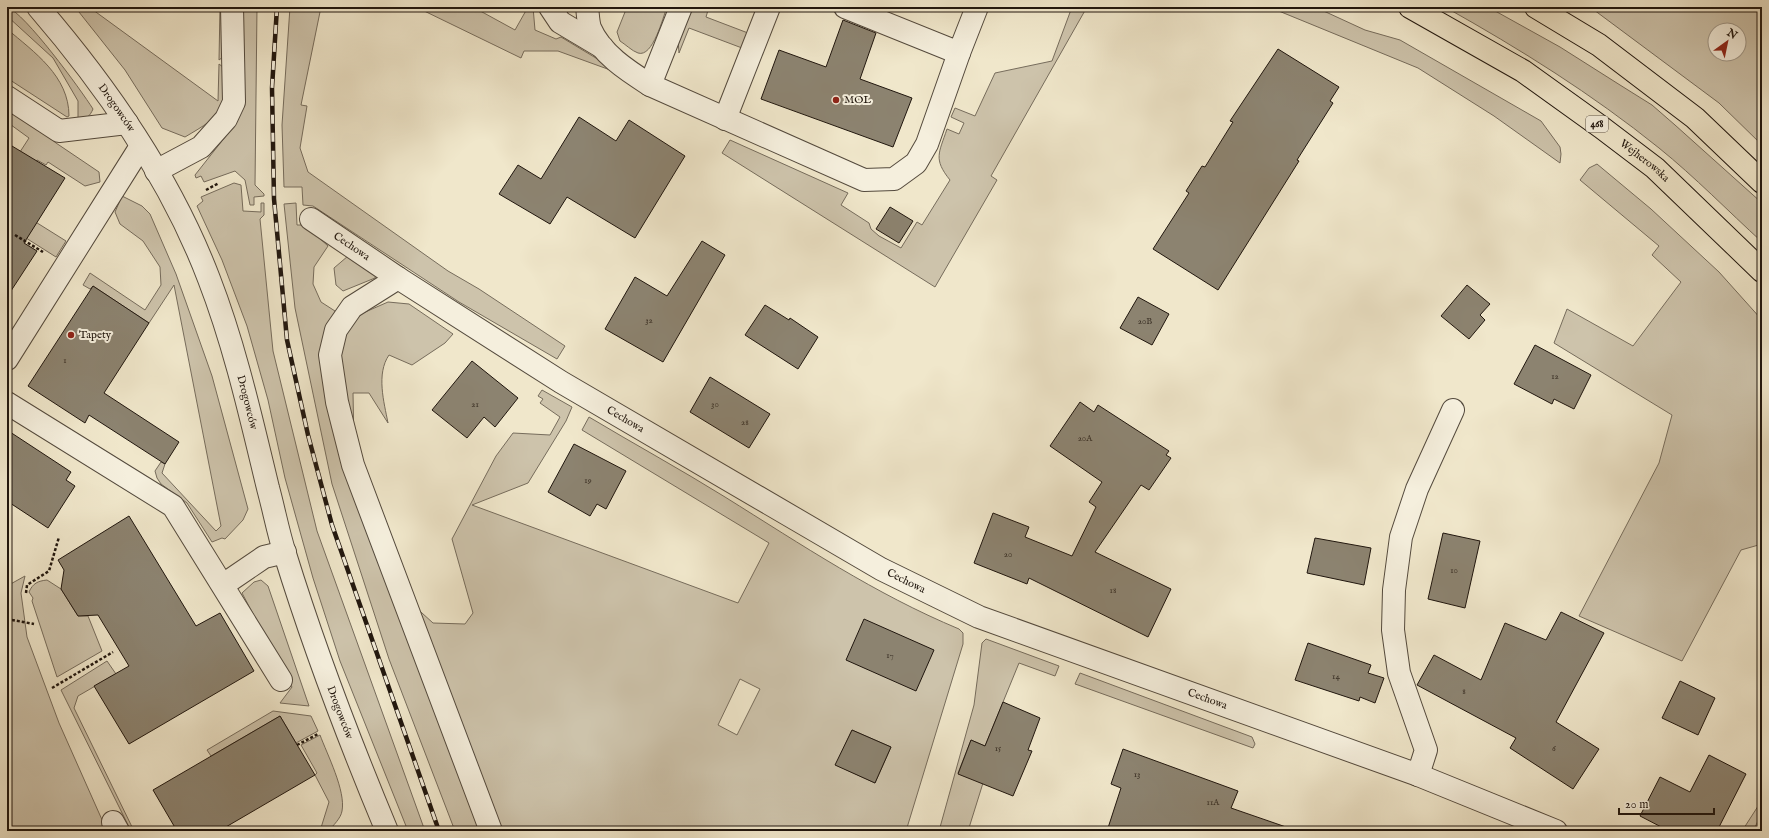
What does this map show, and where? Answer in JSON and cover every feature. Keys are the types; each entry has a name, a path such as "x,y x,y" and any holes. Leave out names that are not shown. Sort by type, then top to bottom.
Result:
{"main road":[{"name":"Wejherowska","path":"1410,7 1523,71 1601,127 1655,168 1762,271"},
{"path":"1536,7 1599,45 1695,118 1762,182"}],"street":[{"name":"Drogowców","path":"38,7 79,54 127,123 175,205 209,278 239,372 284,552 349,739 387,831"},
{"path":"156,171 201,146 226,119 234,102 232,7"},
{"path":"550,7 560,22 603,48 626,70 650,85 864,180 894,180 916,163 927,144 959,52 977,7"},
{"path":"587,7 590,28 603,48"},
{"path":"650,85 681,7"},
{"path":"725,119 769,7"},
{"path":"845,7 959,52"},
{"path":"7,97 58,131 127,123"},
{"path":"7,359 141,146"},
{"name":"Cechowa","path":"311,219 398,278 561,382 881,569 979,617 1418,775 1556,831"},
{"path":"398,278 352,307 336,330 330,355 337,402 353,464 491,831"},
{"path":"7,403 173,506 281,680"},
{"path":"1418,775 1426,750 1399,673 1392,630 1394,590 1401,537 1417,490 1453,410"},
{"path":"223,585 264,556 284,552"}],"path":[{"path":"206,190 219,183"},
{"path":"26,593 27,585 49,571 59,537"},
{"path":"7,619 34,624"},
{"path":"52,688 113,652"},
{"path":"297,745 323,730"}],"shaded area":[{"path":"7,7 15,12 39,37 93,109 91,114 83,120 78,121 78,101 53,58 7,16"},
{"path":"75,7 89,7 218,101 219,64 223,67 223,103 215,117 185,137 162,128 125,70"},
{"path":"220,7 222,7 223,57 219,60"},
{"path":"241,7 257,7 255,185 264,194 264,196 254,197 254,205 250,205 245,180 235,171 204,182 201,176 196,178 195,175 233,127"},
{"path":"290,7 321,7 301,105 307,106 300,148 308,172 448,271 479,289 565,346 557,359 459,302 313,206 303,205 302,187 284,187 282,125"},
{"path":"416,7 473,7 515,30 528,7 533,7 535,30 556,39 561,37 624,75 558,51 524,51 521,58"},
{"path":"627,7 667,7 657,36 653,43 643,53 636,52 620,41 617,32"},
{"path":"691,7 709,7 706,17 748,33 742,48 689,28 679,53 678,40"},
{"path":"1072,7 1087,7 991,176 997,180 935,287 722,153 730,140 848,193 841,205 869,223 871,229 879,236 901,248 917,222 922,225 950,180 941,167 939,156 947,129 959,134 964,123 951,117 955,108 975,116 995,73 1052,61"},
{"path":"1269,7 1315,7 1365,30 1400,40 1541,121 1560,147 1560,163 1494,116 1418,68"},
{"path":"1445,7 1488,7 1560,47 1652,105 1762,203 1762,242 1686,171 1634,128 1555,73 1501,39"},
{"path":"1590,7 1762,7 1762,145 1719,103"},
{"path":"7,29 38,56 57,77 67,102 69,116 67,117 7,78"},
{"path":"7,105 56,143 99,172 100,182 85,186 48,162 46,165 37,160 14,196 10,206 66,241 56,257 7,226 7,172 29,138 7,122"},
{"path":"1597,164 1651,209 1719,272 1762,320 1762,544 1741,550 1682,661 1579,616 1659,463 1672,415 1554,343 1567,309 1633,346 1681,282 1652,255 1659,246 1580,180 1589,168"},
{"path":"234,183 241,185 243,211 261,212 261,203 264,203 264,215 260,219 273,351 317,531 425,831 408,831 340,661 313,578 285,478 268,400 247,326 222,260 197,206 203,201 201,197"},
{"path":"122,196 142,206 150,214 176,274 212,376 248,509 243,520 225,539 222,538 212,542 187,503 161,484 155,471 161,462 165,464 162,473 216,531 221,526 174,285 149,323 93,286 90,289 83,285 90,273 145,310 161,285 160,267 143,241 120,224 115,212"},
{"path":"296,203 297,225 305,225 328,246 314,267 313,284 321,302 335,311 326,339 325,364 484,831 455,831 389,659 332,484 295,308 284,204"},
{"path":"348,256 378,270 375,278 343,291 336,285 334,268"},
{"path":"388,302 409,304 453,334 445,343 412,365 389,355 385,363 382,379 383,397 388,423 369,393 353,393 354,446 338,349 348,326 363,313"},
{"path":"542,390 572,407 566,421 528,483 472,505 738,603 769,543 582,430 589,417 708,487 868,585 959,629 963,633 963,644 906,831 499,831 411,603 433,623 465,624 473,613 452,539 496,456 513,433 550,435 560,417 540,403 543,399 538,396","holes":["740,679 760,689 737,735 718,725","852,730 891,747 875,783 836,765"]},
{"path":"25,576 21,593 27,637 59,723 107,831 7,831 7,586"},
{"path":"47,580 61,589 78,616 88,616 102,651 57,677 32,601 33,598 29,592 32,586 36,583"},
{"path":"261,580 268,586 309,706 280,703 292,687 242,593 254,582"},
{"path":"986,639 1059,666 1055,676 1019,663 985,746 971,740 958,773 983,783 968,831 939,831 974,705 982,643"},
{"path":"107,661 116,674 78,696 74,708 134,831 131,831 61,690"},
{"path":"1080,673 1252,737 1255,744 1253,748 1075,684"},
{"path":"273,711 311,716 318,731 296,743 280,716 211,756 207,750"},
{"path":"320,735 339,783 342,803 342,811 340,816 328,831 320,831 329,802 315,775 317,773 301,745"},
{"path":"1762,800 1762,813 1753,831 1742,831"}],"building":[{"path":"843,20 876,33 860,79 912,98 893,147 761,99 779,50 826,67"},
{"path":"1278,49 1339,87 1330,101 1333,103 1297,160 1299,161 1218,290 1153,249 1189,193 1186,191 1202,166 1205,167 1233,122 1230,121"},
{"path":"579,117 616,141 629,120 685,156 635,238 567,197 550,224 499,194 518,165 541,179"},
{"path":"7,143 65,178 24,243 37,251 7,297"},
{"path":"890,207 913,221 899,243 876,229"},
{"path":"702,241 725,255 663,362 605,329 635,277 667,296"},
{"path":"1467,285 1490,304 1480,315 1485,320 1469,339 1441,316"},
{"path":"93,286 149,323 104,393 179,442 165,464 89,415 85,423 28,386"},
{"path":"1138,297 1169,314 1152,345 1120,328"},
{"path":"765,305 789,320 790,318 818,337 798,369 745,335"},
{"path":"1535,345 1591,375 1574,409 1554,399 1552,404 1514,384"},
{"path":"472,361 518,398 495,427 484,417 467,438 432,410"},
{"path":"710,377 770,414 749,448 690,412"},
{"path":"1080,402 1094,412 1098,405 1169,451 1166,455 1171,458 1149,490 1141,485 1095,552 1171,589 1148,637 1029,578 1027,584 974,563 993,513 1029,527 1025,537 1072,556 1096,507 1089,502 1102,482 1050,446"},
{"path":"7,430 71,472 66,480 75,486 48,528 7,501"},
{"path":"574,444 626,471 606,509 597,504 590,516 548,492"},
{"path":"129,516 196,626 220,613 254,671 129,744 94,686 129,666 98,615 78,616 61,589 64,570 58,560"},
{"path":"1443,533 1480,541 1465,608 1428,599"},
{"path":"1315,538 1371,548 1364,585 1307,573"},
{"path":"1561,612 1604,633 1556,722 1599,749 1573,789 1510,748 1516,738 1417,685 1434,655 1481,680 1505,623 1546,640"},
{"path":"864,619 934,650 916,691 846,660"},
{"path":"1308,643 1371,665 1368,673 1384,678 1375,703 1360,697 1359,701 1295,680"},
{"path":"1680,681 1715,698 1698,735 1662,718"},
{"path":"1003,702 1040,718 1028,750 1032,751 1013,796 958,774 971,740 985,746"},
{"path":"280,716 315,775 219,831 177,831 153,790"},
{"path":"852,730 891,747 875,783 835,765"},
{"path":"1123,749 1238,791 1231,808 1286,827 1286,831 1107,831 1121,788 1111,784"},
{"path":"1709,755 1746,774 1717,831 1669,831 1640,816 1660,777 1690,792"}],"railway":[{"path":"277,7 272,88 274,199 287,340 308,435 332,525 439,831"}],"place":[{"name":"MOL","path":"836,100"},
{"name":"Tapety","path":"71,335"}]}
